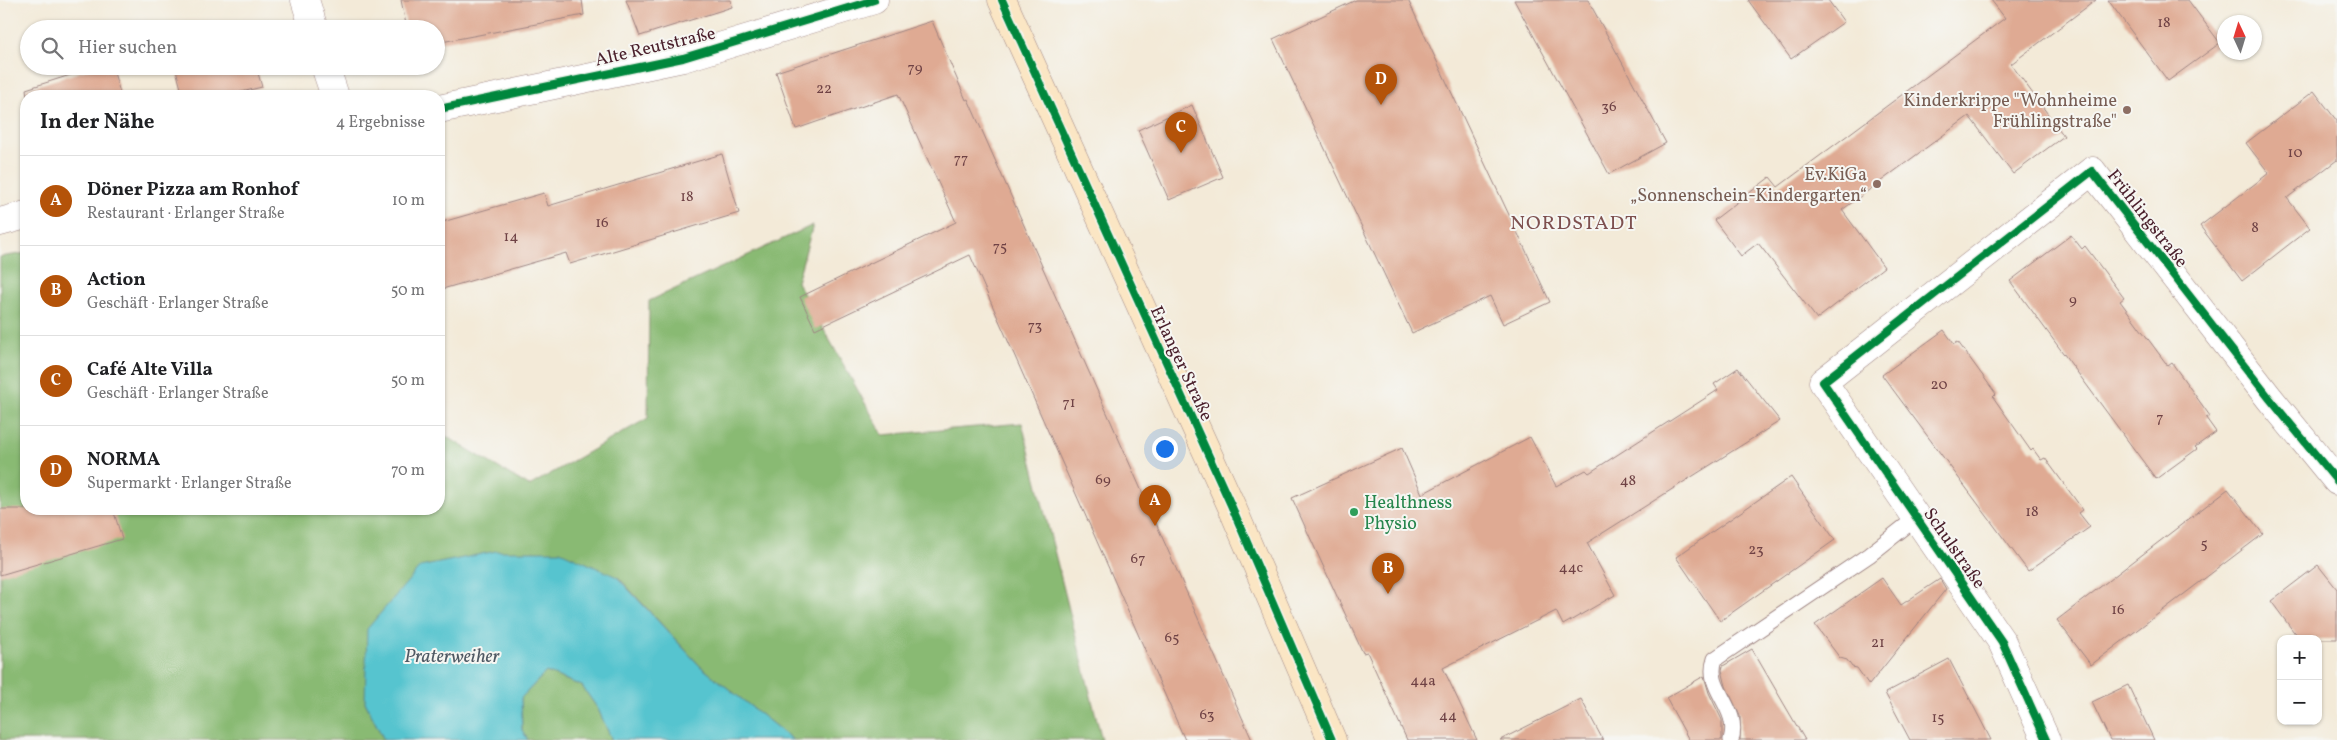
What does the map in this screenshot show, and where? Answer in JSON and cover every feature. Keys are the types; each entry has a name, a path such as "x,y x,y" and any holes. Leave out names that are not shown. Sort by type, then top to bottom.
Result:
{"main road":[{"name":"Erlanger Straße","path":"1002,0 1231,505 1332,740"}],"street":[{"path":"305,0 311,20"},
{"name":"Alte Reutstraße","path":"445,108 682,58 874,0"},
{"path":"328,75 332,90"},
{"name":"Frühlingstraße","path":"1822,382 2092,171 2270,399 2337,481"},
{"path":"0,222 20,216"},
{"name":"Schulstraße","path":"1822,382 2002,642 2046,740"}],"lane":[{"path":"1731,740 1734,720 1711,675 1715,659 1869,555 1916,518"}],"green space":[{"path":"813,225 797,282 883,435 1022,423 1102,740 793,740 700,666 618,577 365,702 384,740 0,740 0,257 20,254 20,515 445,515 445,436 529,486 648,418 649,301"},
{"path":"546,672 582,686 598,709 612,740 528,740 522,731 521,698"}],"water":[{"name":"Praterweiher","path":"496,551 560,551 617,577 700,666 793,740 612,740 598,709 582,686 546,672 521,698 522,730 528,740 384,740 365,702 367,629 420,567"}],"building":[{"path":"401,0 582,0 584,15 445,41 445,20 405,20"},
{"path":"626,0 731,0 732,7 640,36"},
{"path":"1356,0 1408,0 1550,302 1503,324 1490,296 1412,333 1273,39"},
{"path":"1514,0 1588,0 1666,143 1609,174"},
{"path":"1748,0 1828,0 1844,22 1791,59"},
{"path":"1991,0 2096,0 2011,64 2064,136 2013,174 1969,116 1842,210 1884,267 1817,319 1758,243 1741,256 1714,220 1770,177 1778,187 2005,18"},
{"path":"2108,0 2188,0 2217,39 2217,45 2168,81"},
{"path":"932,21 1252,740 1185,740 970,255 815,329 800,297 956,222 898,94 796,129 776,72"},
{"path":"70,75 115,75 119,90 26,90"},
{"path":"177,75 259,75 262,87 250,90 181,90"},
{"path":"2314,91 2337,121 2337,160 2287,198 2310,228 2242,281 2200,226 2269,173 2246,143"},
{"path":"1192,105 1223,177 1169,200 1138,130"},
{"path":"722,154 739,213 570,264 566,253 445,288 445,221 544,193 548,206"},
{"path":"2071,235 2082,249 2085,246 2124,298 2120,301 2168,366 2172,363 2210,416 2206,418 2216,432 2195,447 2197,449 2156,479 2010,281"},
{"path":"1944,330 1954,344 1958,342 1996,394 1993,397 2031,451 2033,449 2041,460 2045,458 2083,510 2079,513 2090,527 2028,571 1882,375"},
{"path":"1738,368 1780,421 1587,543 1615,595 1563,625 1556,611 1443,668 1477,740 1407,740 1367,652 1363,653 1292,498 1402,448 1422,494 1530,437 1556,486 1586,470 1589,473 1718,390 1714,384"},
{"path":"1791,477 1835,540 1720,621 1676,557"},
{"path":"2228,489 2263,534 2091,665 2057,620"},
{"path":"0,509 20,509 20,515 115,515 122,539 0,575"},
{"path":"2318,565 2337,589 2337,639 2322,639 2322,635 2296,635 2271,601"},
{"path":"1882,578 1901,605 1940,579 1946,589 1869,685 1857,668 1852,667 1847,660 1840,658 1815,625"},
{"path":"1752,649 1805,740 1740,740 1740,716 1726,686 1722,670 1723,666"},
{"path":"1949,659 1991,740 1910,740 1885,693"},
{"path":"1704,676 1709,693 1722,720 1722,740 1689,740 1666,698"},
{"path":"2128,685 2154,740 2110,740 2092,702"},
{"path":"1581,699 1603,740 1500,740"}],"cycle path":[{"path":"445,108 683,58 874,0"},
{"path":"1002,0 1231,505 1332,740"},
{"path":"2046,740 2002,642 1823,382 2092,171 2270,399 2337,481"}],"place":[{"name":"NORMA","path":"1381,105"},
{"name":"Kinderkrippe \"Wohnheime Frühlingstraße\"","path":"2127,110"},
{"name":"Café Alte Villa","path":"1181,153"},
{"name":"Ev.KiGa „Sonnenschein-Kindergarten“","path":"1877,184"},
{"name":"Healthness Physio","path":"1354,512"},
{"name":"Döner Pizza am Ronhof","path":"1155,526"},
{"name":"Action","path":"1388,594"}],"district":[{"name":"NORDSTADT","path":"1574,222"}]}
